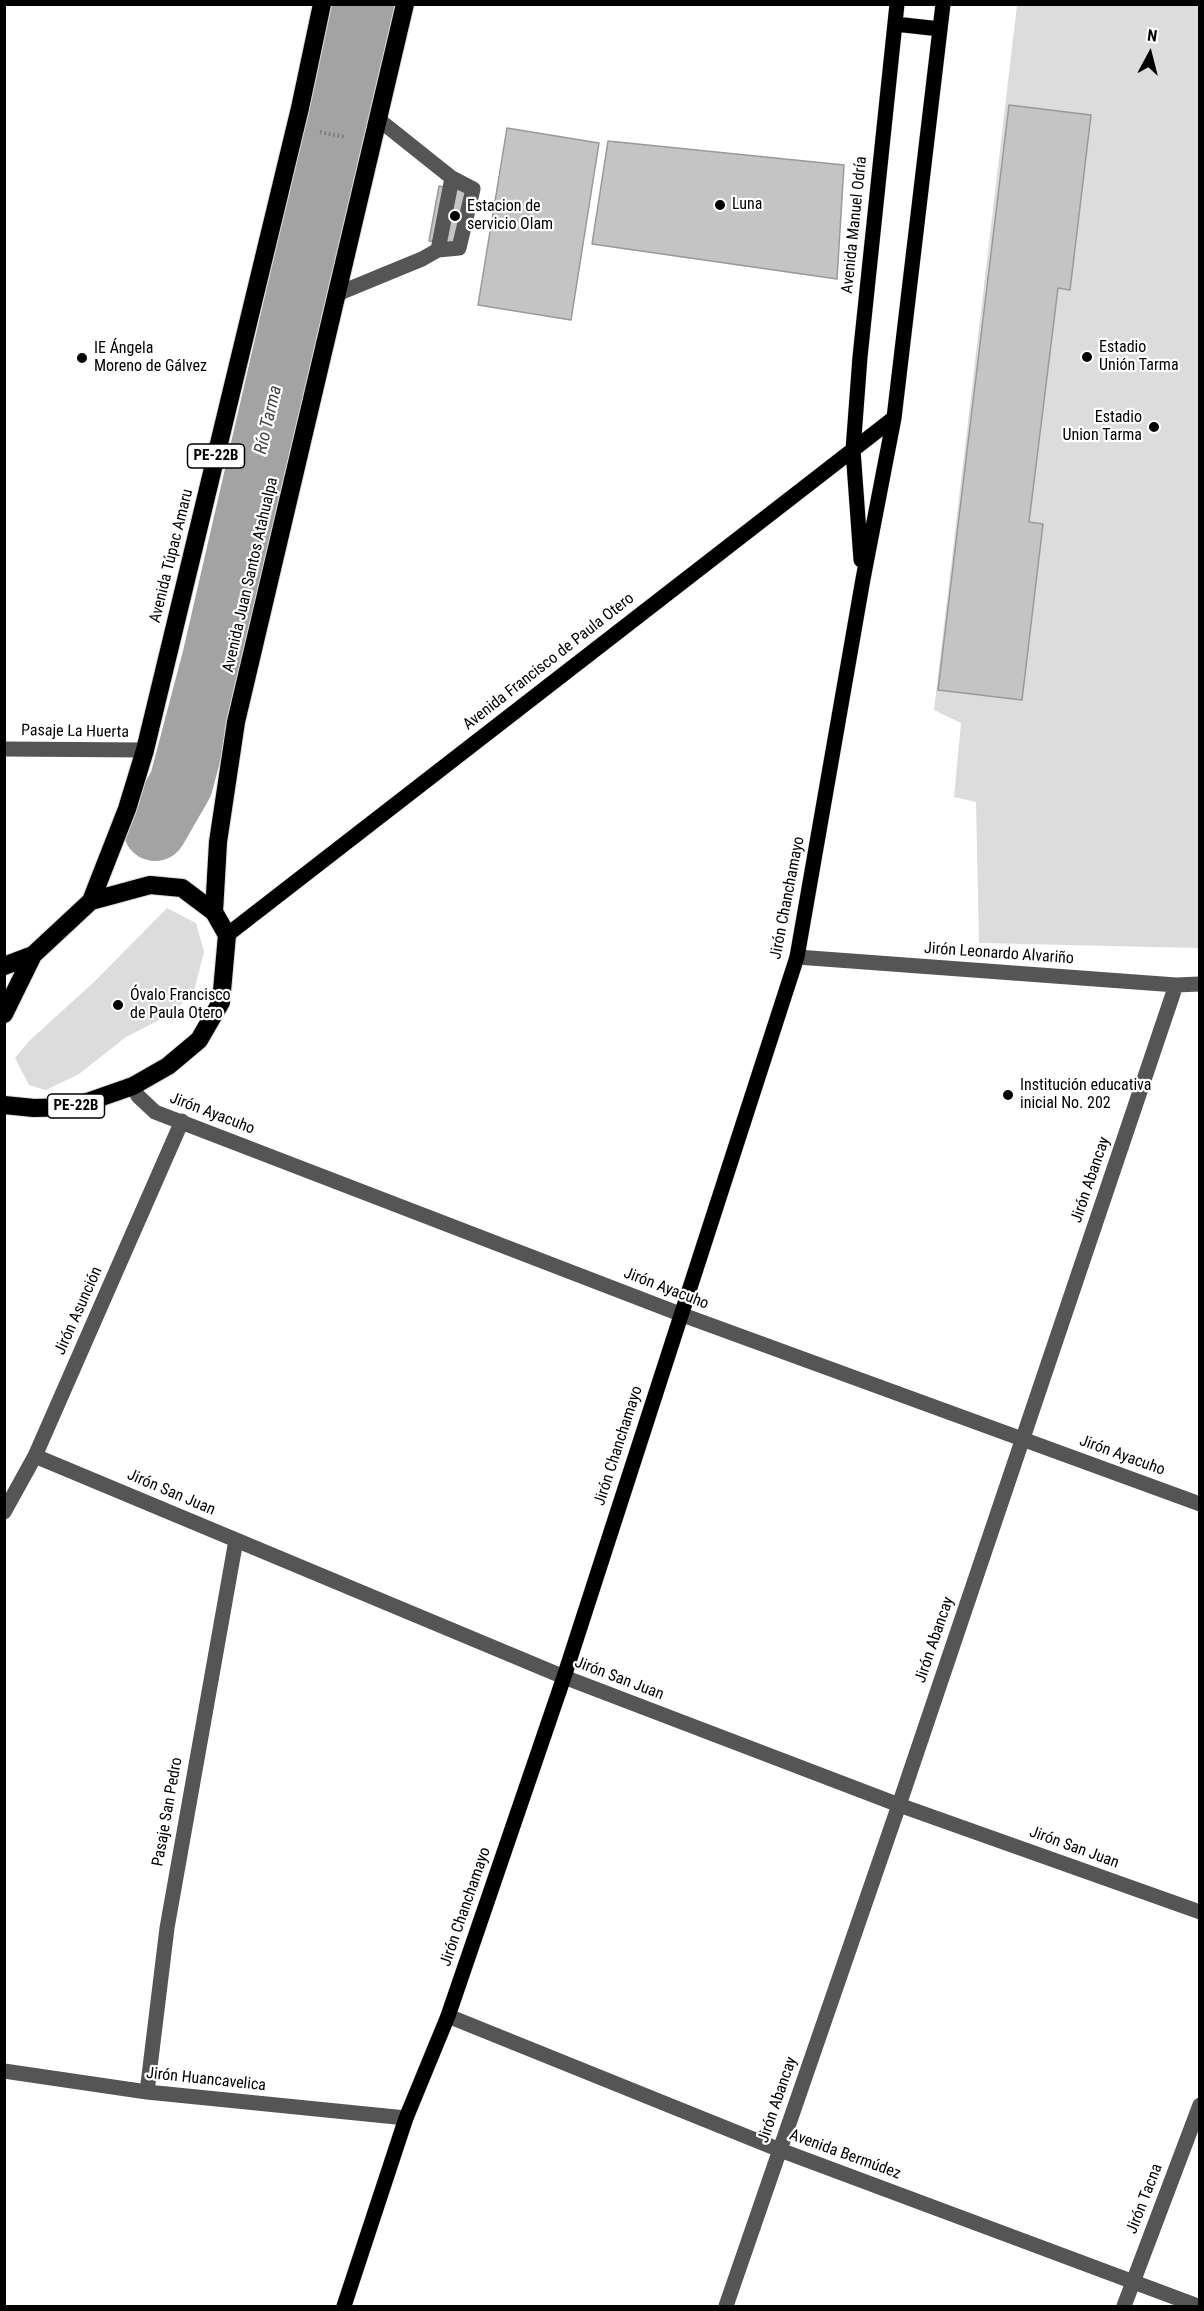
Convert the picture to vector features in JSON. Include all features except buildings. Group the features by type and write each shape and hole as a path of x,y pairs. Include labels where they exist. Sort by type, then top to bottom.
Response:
{"highway":[{"name":"Avenida Túpac Amaru","path":"91,901 127,809 145,750 297,118 322,4"},
{"name":"Avenida Juan Santos Atahualpa","path":"214,912 218,842 236,722 405,4"},
{"name":"PE-22B","path":"4,1014 33,955 91,901 150,885 182,888 214,912 227,935 221,1002 199,1040 168,1066 133,1086 73,1107 34,1108 8,1101"},
{"name":"PE-22B","path":"4,966 33,955"}],"main road":[{"name":"Avenida Manuel Odría","path":"853,450 860,357 897,4"},
{"path":"894,418 943,4"},
{"path":"895,24 940,29"},
{"name":"Avenida Francisco de Paula Otero","path":"227,935 894,418"},
{"name":"Jirón Chanchamayo","path":"344,2307 406,2118 448,2016 564,1677 797,957 863,579 894,418"},
{"name":"Jirón Chanchamayo","path":"853,450 863,579"}],"street":[{"path":"337,294 422,259 438,250 459,248 473,189 452,178 378,119"},
{"path":"438,250 452,178"},
{"name":"Pasaje La Huerta","path":"4,749 145,750"},
{"name":"Jirón Leonardo Alvariño","path":"797,957 1176,985 1200,984"},
{"name":"Jirón Abancay","path":"726,2307 899,1805 1176,985"},
{"name":"Jirón Ayacuho","path":"133,1086 138,1096 155,1112 680,1314 1200,1504"},
{"name":"Jirón Asunción","path":"4,1512 35,1456 182,1121"},
{"name":"Jirón San Juan","path":"35,1456 564,1677 899,1805 1200,1912"},
{"name":"Pasaje San Pedro","path":"147,2092 166,1928 236,1540"},
{"name":"Avenida Bermúdez","path":"448,2016 780,2150 1198,2307"},
{"name":"Jirón Huancavelica","path":"4,2071 147,2092 406,2118"},
{"name":"Jirón Tacna","path":"1124,2307 1200,2105"}],"path":[{"path":"317,131 349,138"}],"shaded area":[{"name":"Estadio Unión Tarma","path":"1017,5 1199,5 1199,948 979,943 976,802 954,797 961,723 934,710"},
{"path":"167,908 196,923 204,952 194,991 171,1014 126,1037 79,1074 46,1090 29,1085 15,1058 29,1041 94,982"}],"waterway":[{"name":"Río Tarma","path":"155,829 181,784 214,659 365,4"}],"place":[{"name":"Luna","path":"720,205"},
{"name":"Estacion de servicio Olam","path":"455,216"},
{"name":"Estadio Unión Tarma","path":"1087,357"},
{"name":"IE Ángela Moreno de Gálvez","path":"82,358"},
{"name":"Estadio Union Tarma","path":"1154,427"},
{"name":"Óvalo Francisco de Paula Otero","path":"118,1005"},
{"name":"Institución educativa inicial No. 202","path":"1008,1095"}]}
